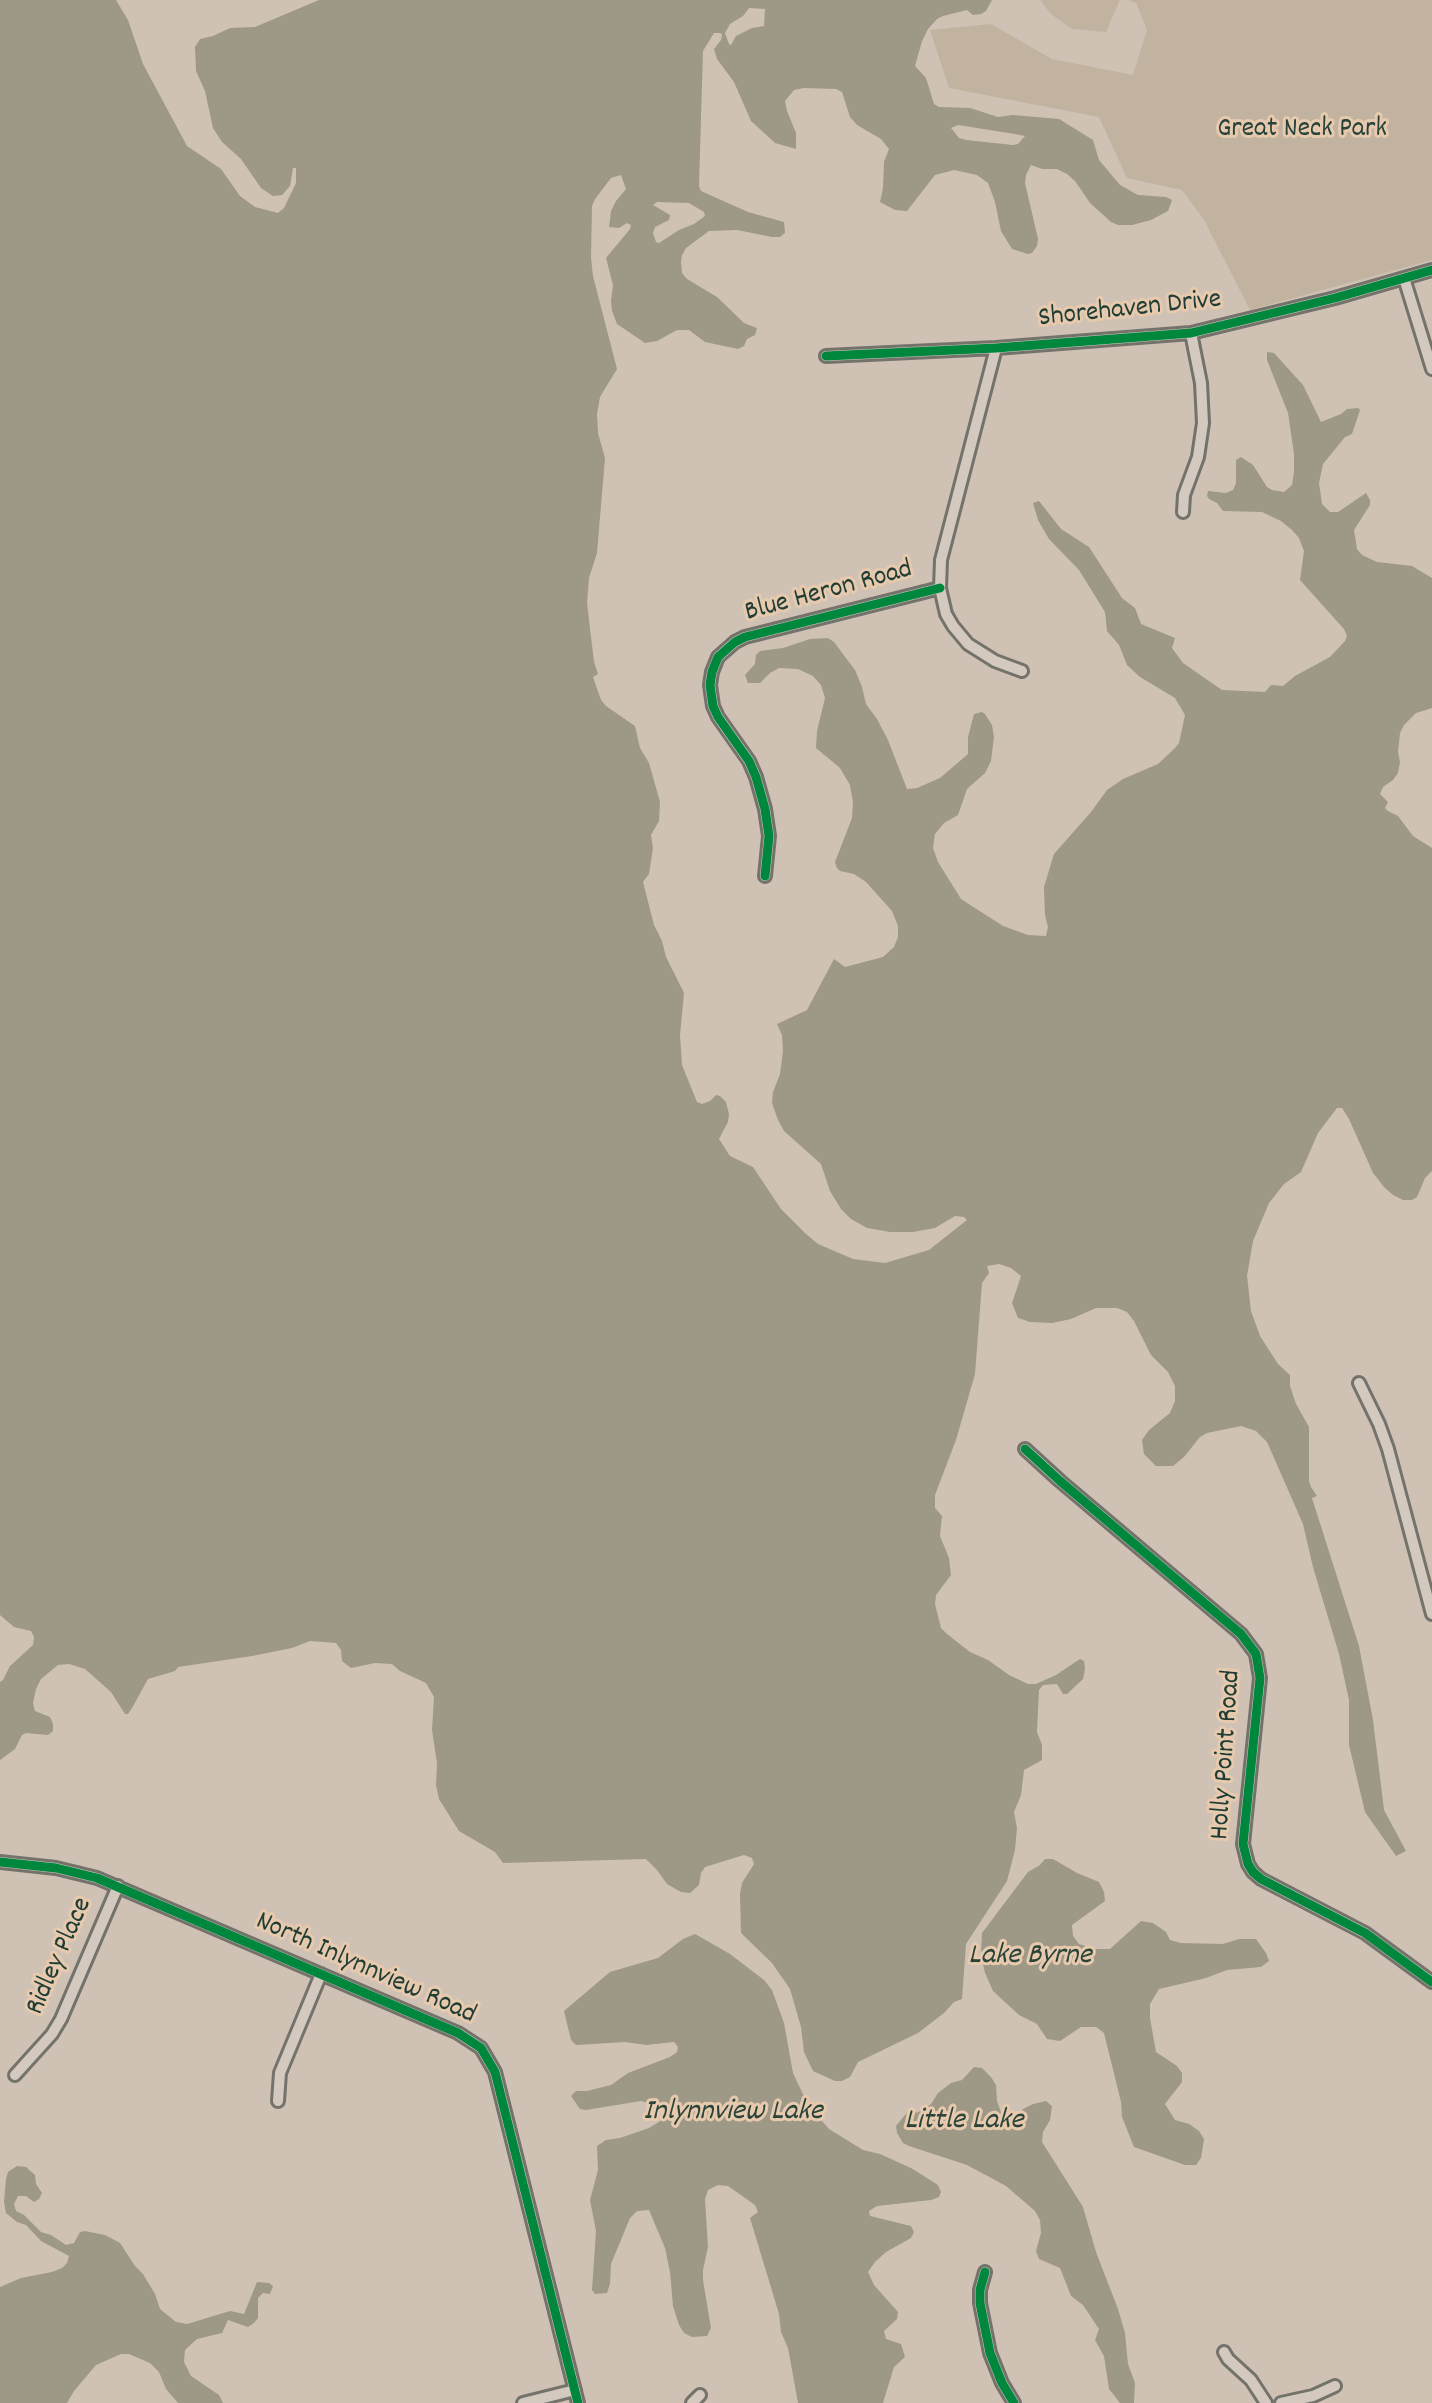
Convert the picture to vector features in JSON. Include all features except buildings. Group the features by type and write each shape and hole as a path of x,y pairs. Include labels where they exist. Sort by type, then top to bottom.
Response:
{"street":[{"name":"Shorehaven Drive","path":"826,356 996,348 1191,333 1432,270"},
{"path":"1404,278 1432,369"},
{"path":"1183,512 1184,495 1198,457 1203,423 1201,383 1191,333"},
{"name":"Blue Heron Road","path":"765,876 769,836 756,777 749,761 713,706 710,685 718,657 745,637 940,588 941,561 996,348"},
{"path":"940,588 946,614 968,644 995,661 1022,671"},
{"path":"1359,1383 1388,1449 1432,1614"},
{"name":"Holly Point Road","path":"1025,1449 1060,1482 1241,1634 1256,1654 1260,1678 1243,1844 1248,1864 1254,1872 1261,1879 1365,1933 1432,1982"},
{"name":"North Inlynnview Road","path":"0,1862 77,1872 118,1886 474,2042 490,2061 495,2072 578,2403"},
{"name":"Ridley Place","path":"15,2075 61,2019 118,1886"},
{"path":"278,2101 280,2073 321,1974"},
{"path":"985,2272 980,2303 990,2353 999,2377 1014,2403"},
{"path":"1224,2352 1251,2380 1266,2403"},
{"path":"1281,2403 1313,2396 1335,2386"},
{"path":"523,2403 575,2390"}],"green space":[{"path":"1040,0 1120,0 1106,32 1072,29 1051,14"},
{"name":"Great Neck Park","path":"1128,0 1432,0 1432,260 1250,310 1204,220 1182,190 1127,178 1099,117 949,88 930,30 991,24 1052,59 1133,75 1147,30 1136,3"}],"water":[{"path":"0,0 116,0 128,20 143,64 187,146 221,169 240,196 255,207 278,213 284,208 296,183 296,168 293,168 290,186 282,195 273,196 261,188 241,159 222,142 213,128 205,91 196,71 195,47 200,39 230,28 255,27 319,0 992,0 981,14 973,15 967,10 943,16 928,29 915,66 926,78 934,104 939,107 970,108 998,117 1013,115 1059,119 1093,140 1099,160 1120,185 1138,195 1172,200 1168,211 1151,220 1118,225 1090,203 1067,174 1057,169 1042,169 1031,165 1025,183 1038,239 1032,253 1012,249 1001,231 988,183 977,175 954,170 935,175 907,211 895,210 880,202 884,162 889,149 881,139 857,125 850,117 842,92 836,89 794,90 785,101 796,133 796,149 775,143 751,121 734,82 717,59 714,49 722,34 714,33 703,51 699,186 701,191 748,212 784,222 785,233 780,237 772,237 737,230 709,231 686,248 682,255 682,273 687,279 717,297 744,323 757,328 755,335 747,339 744,346 738,349 705,342 689,330 677,330 657,341 645,343 617,324 612,311 613,285 606,258 631,225 627,223 619,228 609,227 611,211 626,189 621,175 611,178 595,199 592,206 593,276 617,369 600,397 597,414 598,433 605,458 597,553 589,578 587,603 594,662 598,674 593,677 601,700 606,706 635,726 640,748 649,763 660,802 659,821 651,835 653,848 649,874 643,882 654,925 684,993 680,1035 682,1065 697,1102 702,1104 716,1095 726,1102 728,1122 719,1139 730,1156 753,1167 781,1209 818,1244 853,1259 885,1263 929,1250 967,1220 955,1216 935,1228 890,1232 867,1228 851,1219 830,1191 821,1164 784,1131 772,1103 783,1051 782,1035 777,1024 807,1010 834,959 845,967 883,957 894,947 898,926 892,911 866,882 854,874 840,871 835,862 852,818 853,802 850,785 840,768 816,748 825,698 821,685 813,676 798,669 779,668 760,683 748,683 745,675 755,664 756,655 760,651 783,648 810,639 828,638 834,642 855,670 866,704 888,740 907,789 917,788 940,778 968,754 968,737 974,714 985,714 992,725 994,737 991,761 985,773 967,789 958,815 944,823 935,834 933,848 938,862 961,899 1003,926 1028,935 1046,936 1048,927 1044,887 1054,854 1107,790 1123,779 1158,764 1175,748 1179,743 1185,715 1175,698 1140,677 1127,665 1119,645 1107,631 1105,612 1079,570 1049,539 1038,520 1033,503 1039,501 1061,529 1089,547 1122,598 1135,608 1141,624 1175,638 1172,648 1183,663 1222,690 1265,692 1271,685 1283,686 1295,676 1330,657 1347,636 1344,629 1300,580 1304,551 1299,538 1292,530 1262,512 1223,511 1217,503 1209,499 1208,491 1226,493 1233,490 1236,483 1236,460 1241,457 1253,465 1267,487 1272,490 1284,492 1292,485 1294,454 1288,413 1267,360 1267,352 1274,353 1303,385 1321,422 1347,409 1360,410 1352,434 1345,437 1323,464 1319,483 1322,504 1330,512 1338,512 1366,493 1370,505 1354,530 1357,549 1362,555 1377,562 1412,566 1432,578 1432,708 1416,713 1404,725 1400,733 1398,773 1383,787 1380,794 1388,802 1385,808 1398,816 1413,836 1432,848 1432,1171 1425,1178 1417,1197 1403,1200 1393,1195 1373,1173 1349,1119 1342,1108 1337,1108 1318,1133 1301,1172 1284,1184 1269,1203 1253,1241 1247,1276 1251,1311 1260,1336 1278,1364 1290,1375 1290,1386 1296,1404 1309,1427 1309,1481 1317,1496 1312,1498 1359,1646 1373,1720 1384,1810 1406,1851 1396,1856 1365,1812 1349,1745 1349,1700 1339,1654 1303,1524 1267,1442 1256,1431 1241,1426 1207,1433 1173,1466 1156,1466 1144,1454 1142,1440 1149,1430 1170,1413 1175,1401 1175,1386 1168,1372 1151,1355 1134,1321 1127,1312 1117,1308 1096,1308 1071,1319 1052,1323 1030,1322 1018,1318 1012,1303 1021,1276 1011,1268 999,1264 987,1266 989,1273 982,1283 975,1374 956,1440 935,1495 935,1508 942,1516 940,1536 949,1558 951,1575 936,1595 935,1604 941,1628 947,1634 970,1652 1028,1684 1036,1684 1056,1675 1080,1659 1084,1661 1085,1669 1083,1679 1067,1694 1063,1694 1057,1684 1043,1685 1039,1690 1037,1732 1042,1745 1042,1760 1024,1770 1021,1795 1014,1812 1017,1828 1015,1850 1007,1881 966,1944 962,1999 954,2002 918,2033 858,2062 850,2077 842,2081 835,2081 813,2071 804,2052 801,2027 790,1989 772,1963 741,1933 740,1894 742,1883 754,1864 752,1858 744,1855 705,1867 699,1885 690,1893 681,1892 667,1884 646,1859 503,1863 495,1852 459,1831 439,1799 432,1730 434,1697 426,1683 400,1671 392,1664 375,1663 351,1668 342,1661 341,1650 336,1643 310,1641 292,1648 252,1656 178,1667 175,1671 148,1679 128,1714 125,1714 111,1692 85,1669 69,1664 58,1665 41,1679 33,1703 35,1711 50,1717 53,1731 48,1735 22,1735 15,1749 0,1760 0,1682 10,1666 33,1645 34,1637 31,1631 14,1627 0,1615","holes":["749,8 765,9 764,26 752,28 736,36 731,45 729,44 725,33 730,24 743,16","958,125 1025,136 1018,144 1013,145 966,140 959,138 951,128","657,202 689,203 704,212 705,216 659,243 653,233 655,227 669,220 670,215 653,205"]},
{"name":"Lake Byrne","path":"1045,1859 1053,1859 1099,1882 1104,1892 1105,1901 1072,1925 1073,1936 1079,1944 1095,1949 1110,1949 1141,1921 1153,1923 1166,1932 1170,1940 1181,1943 1223,1944 1239,1939 1256,1939 1266,1953 1269,1961 1261,1967 1227,1970 1159,1989 1150,2004 1156,2052 1177,2066 1182,2073 1182,2082 1165,2104 1175,2120 1189,2124 1199,2131 1204,2139 1201,2158 1196,2165 1185,2165 1134,2147 1122,2117 1121,2102 1104,2033 1096,2027 1081,2027 1060,2041 1047,2039 1037,2024 1019,2015 993,1991 981,1955 982,1933 1028,1872"},
{"name":"Inlynnview Lake","path":"695,1934 730,1954 764,1980 772,1990 784,2023 793,2073 808,2105 829,2129 863,2150 880,2154 911,2168 938,2185 941,2192 939,2197 931,2200 877,2206 869,2211 870,2216 911,2226 914,2232 911,2238 886,2252 868,2272 874,2285 898,2312 897,2319 884,2331 886,2339 901,2344 905,2357 894,2367 883,2403 798,2403 788,2348 781,2332 779,2314 750,2218 758,2212 755,2205 728,2186 718,2185 708,2190 705,2199 708,2247 703,2280 711,2328 707,2336 692,2337 684,2333 679,2325 673,2306 665,2248 649,2210 637,2211 630,2218 611,2264 607,2293 595,2294 592,2290 596,2231 590,2200 598,2170 597,2146 606,2140 649,2128 662,2120 662,2107 641,2101 586,2110 580,2109 571,2096 576,2091 611,2085 628,2073 670,2057 677,2052 678,2047 674,2042 646,2045 625,2042 576,2045 571,2040 564,2011 610,1972 658,1958 683,1939"},
{"name":"Little Lake","path":"974,2067 982,2068 991,2077 996,2085 997,2101 1003,2118 1010,2123 1017,2119 1023,2109 1033,2104 1046,2101 1052,2106 1042,2142 1083,2207 1125,2333 1128,2364 1135,2383 1134,2403 1120,2403 1109,2389 1104,2356 1095,2340 1099,2329 1083,2305 1071,2296 1060,2268 1039,2259 1036,2251 1041,2233 1040,2220 1035,2211 1006,2186 967,2165 909,2146 903,2143 897,2133 896,2126 910,2109 917,2113 931,2104 938,2093 951,2083 962,2080"},
{"path":"17,2166 26,2167 35,2175 36,2184 42,2193 34,2202 26,2196 18,2196 14,2204 16,2211 41,2232 66,2245 74,2243 80,2232 85,2231 105,2235 120,2243 143,2274 160,2309 176,2322 187,2324 230,2311 244,2314 257,2282 273,2286 270,2294 263,2293 258,2298 258,2318 254,2323 248,2327 228,2320 222,2333 197,2339 185,2350 184,2362 191,2376 219,2395 223,2403 178,2403 166,2389 159,2372 150,2363 129,2354 121,2354 96,2365 67,2403 0,2403 0,2287 21,2278 62,2268 69,2256 41,2241 26,2225 6,2213 6,2179 8,2172"}],"cycle path":[{"path":"826,356 996,348 1191,333 1335,298 1432,270"},
{"path":"765,876 769,836 756,777 749,761 713,706 710,685 718,657 745,637 940,588"},
{"path":"1025,1449 1241,1634 1256,1654 1260,1678 1243,1844 1253,1872 1261,1879 1365,1933 1432,1982"},
{"path":"0,1862 56,1868 97,1878 458,2033 481,2048 495,2072 578,2403"},
{"path":"985,2272 980,2303 990,2353 1002,2383 1014,2403"}]}
